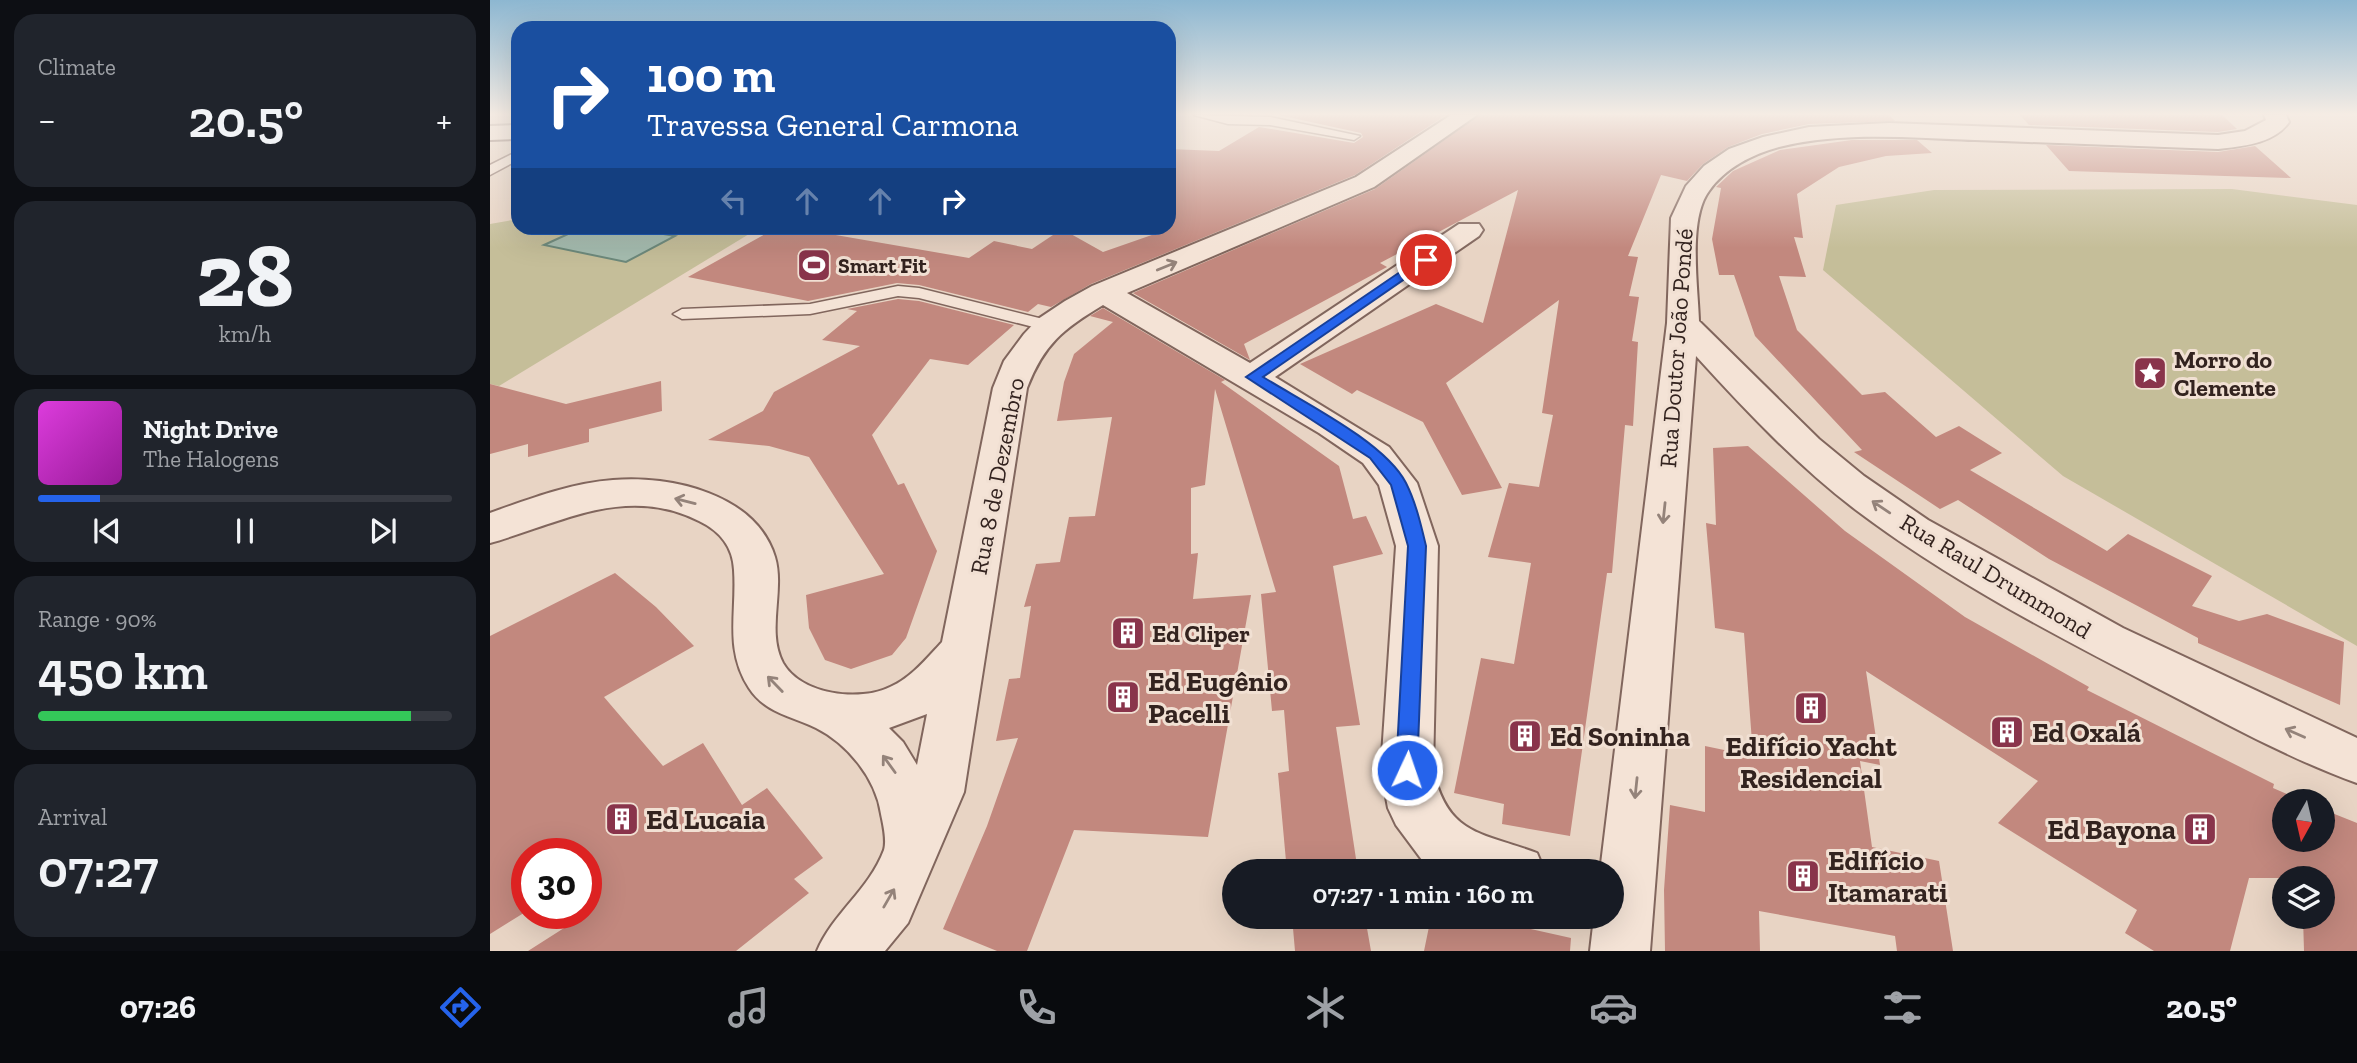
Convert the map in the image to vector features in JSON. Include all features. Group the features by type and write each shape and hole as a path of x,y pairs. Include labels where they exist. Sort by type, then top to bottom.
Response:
{"street":[{"name":"Rua 8 de Dezembro","path":"847,951 888,903 938,792 1010,388 1021,361 1049,326 1103,292 1365,182 1399,159"},
{"name":"Rua Doutor João Pondé","path":"1623,859 1683,323 1684,218 1695,191 1713,171 1729,159"},
{"path":"1253,377 1469,230"},
{"path":"1103,292 1253,377 1376,455 1398,484 1412,520 1417,546 1407,770 1415,808 1441,842 1479,859"},
{"name":"Rua Raul Drummond","path":"1683,323 1792,437 1852,487 1959,559 2096,636 2211,695 2357,761"},
{"path":"490,529 552,506 613,493 657,495 711,508 742,530 754,558 754,633 764,673 787,697 835,715 892,764 906,796 913,852"},
{"path":"835,715 877,714 906,703 930,686 964,648"},
{"name":"Rua Doutor João Pondé","path":"1620,929 1620,951"}],"lane":[{"path":"490,171 510,159"},
{"path":"682,314 810,309 898,291 919,293 1049,326"}],"shaded area":[{"name":"Morro do Clemente","path":"2232,189 2357,205 2357,646 2063,476 1823,270 1836,205 1934,190"},
{"path":"511,220 511,235 747,235 499,386 490,384 490,224"},
{"path":"566,235 675,236 626,262 544,245"}],"building":[{"path":"1176,159 1379,159 1355,175 1091,284 1051,307 1038,304 1028,312 919,285 897,283 808,301 688,277 763,235 836,235 969,258 994,241 1032,249 1053,235 1073,235 1103,252 1152,235 1176,235"},
{"path":"1417,159 1710,159 1687,181 1661,175 1628,256 1638,257 1629,296 1639,297 1632,341 1638,342 1633,426 1625,425 1612,573 1607,573 1570,836 1502,824 1504,804 1454,793 1481,658 1514,664 1531,563 1488,557 1509,483 1539,487 1553,415 1542,413 1559,300 1446,383 1502,488 1462,495 1423,422 1357,390 1352,394 1300,364 1436,304 1483,323 1518,190 1380,263 1387,267 1244,344 1250,360 1133,293 1375,189"},
{"path":"1759,159 1872,159 1839,167 1797,194 1803,238 1794,237 1806,277 1779,276 1797,330 1862,395 1885,392 1936,437 1959,426 2002,453 1970,470 2107,551 2128,534 2212,576 2192,606 2239,621 2267,614 2344,642 2340,705 2198,643 2198,638 2049,559 1958,500 1940,509 1854,452 1862,450 1755,336 1734,275 1719,275 1712,239 1721,188 1716,187 1733,171"},
{"path":"2059,159 2270,159 2291,178 2069,171"},
{"path":"898,299 919,301 1014,325 968,365 930,359 872,435 898,485 904,483 937,551 906,638 892,655 851,669 825,660 809,628 806,595 884,574 809,457 769,446 708,440 763,411 774,392 860,346 822,340 857,311 847,309"},
{"path":"1103,308 1225,380 1221,382 1339,466 1353,519 1366,516 1383,554 1333,566 1360,725 1336,727 1356,859 1286,859 1278,773 1289,771 1284,710 1272,711 1261,594 1276,592 1215,389 1205,485 1191,488 1191,554 1198,553 1193,599 1251,595 1208,837 1074,830 1027,951 997,951 943,929 987,826 1018,738 996,741 1009,679 1020,678 1031,606 1024,607 1036,564 1060,562 1069,517 1095,516 1112,417 1057,421 1064,382 1074,354 1113,322 1090,316"},
{"path":"661,381 662,411 589,429 589,442 528,457 528,444 490,454 490,384 566,404"},
{"path":"1748,446 1845,531 1965,617 2089,687 2087,690 2274,784 2272,852 2335,852 2335,814 2357,823 2357,951 2304,951 2303,929 2335,929 2335,866 2272,866 2272,878 2249,878 2230,951 2154,951 2125,933 2137,910 1998,823 2038,781 1866,671 1880,765 1860,761 1872,847 1939,861 1953,951 1897,951 1895,936 1759,911 1760,951 1665,951 1664,890 1670,805 1705,812 1705,746 1753,756 1744,633 1715,628 1706,523 1716,525 1713,448"},
{"path":"615,573 656,607 694,646 604,697 663,766 703,743 742,805 767,788 823,858 794,879 809,893 736,951 528,951 562,929 602,929 602,838 511,838 511,921 490,934 490,636"},
{"path":"1293,929 1367,929 1371,951 1295,951"},
{"path":"1429,929 1530,929 1571,938 1570,951 1424,951"}],"place":[{"name":"Smart Fit","path":"814,265"},
{"name":"Morro do Clemente","path":"2150,373"},
{"name":"Ed Cliper","path":"1128,633"},
{"name":"Ed Eugênio Pacelli","path":"1123,697"},
{"name":"Edifício Yacht Residencial","path":"1811,708"},
{"name":"Ed Oxalá","path":"2007,732"},
{"name":"Ed Soninha","path":"1525,736"},
{"name":"Ed Lucaia","path":"622,819"},
{"name":"Ed Bayona","path":"2200,829"},
{"name":"Edifício Itamarati","path":"1803,876"}],"route":[{"path":"1407,770 1417,546 1412,520 1398,484 1376,455 1253,377 1426,260"}]}
